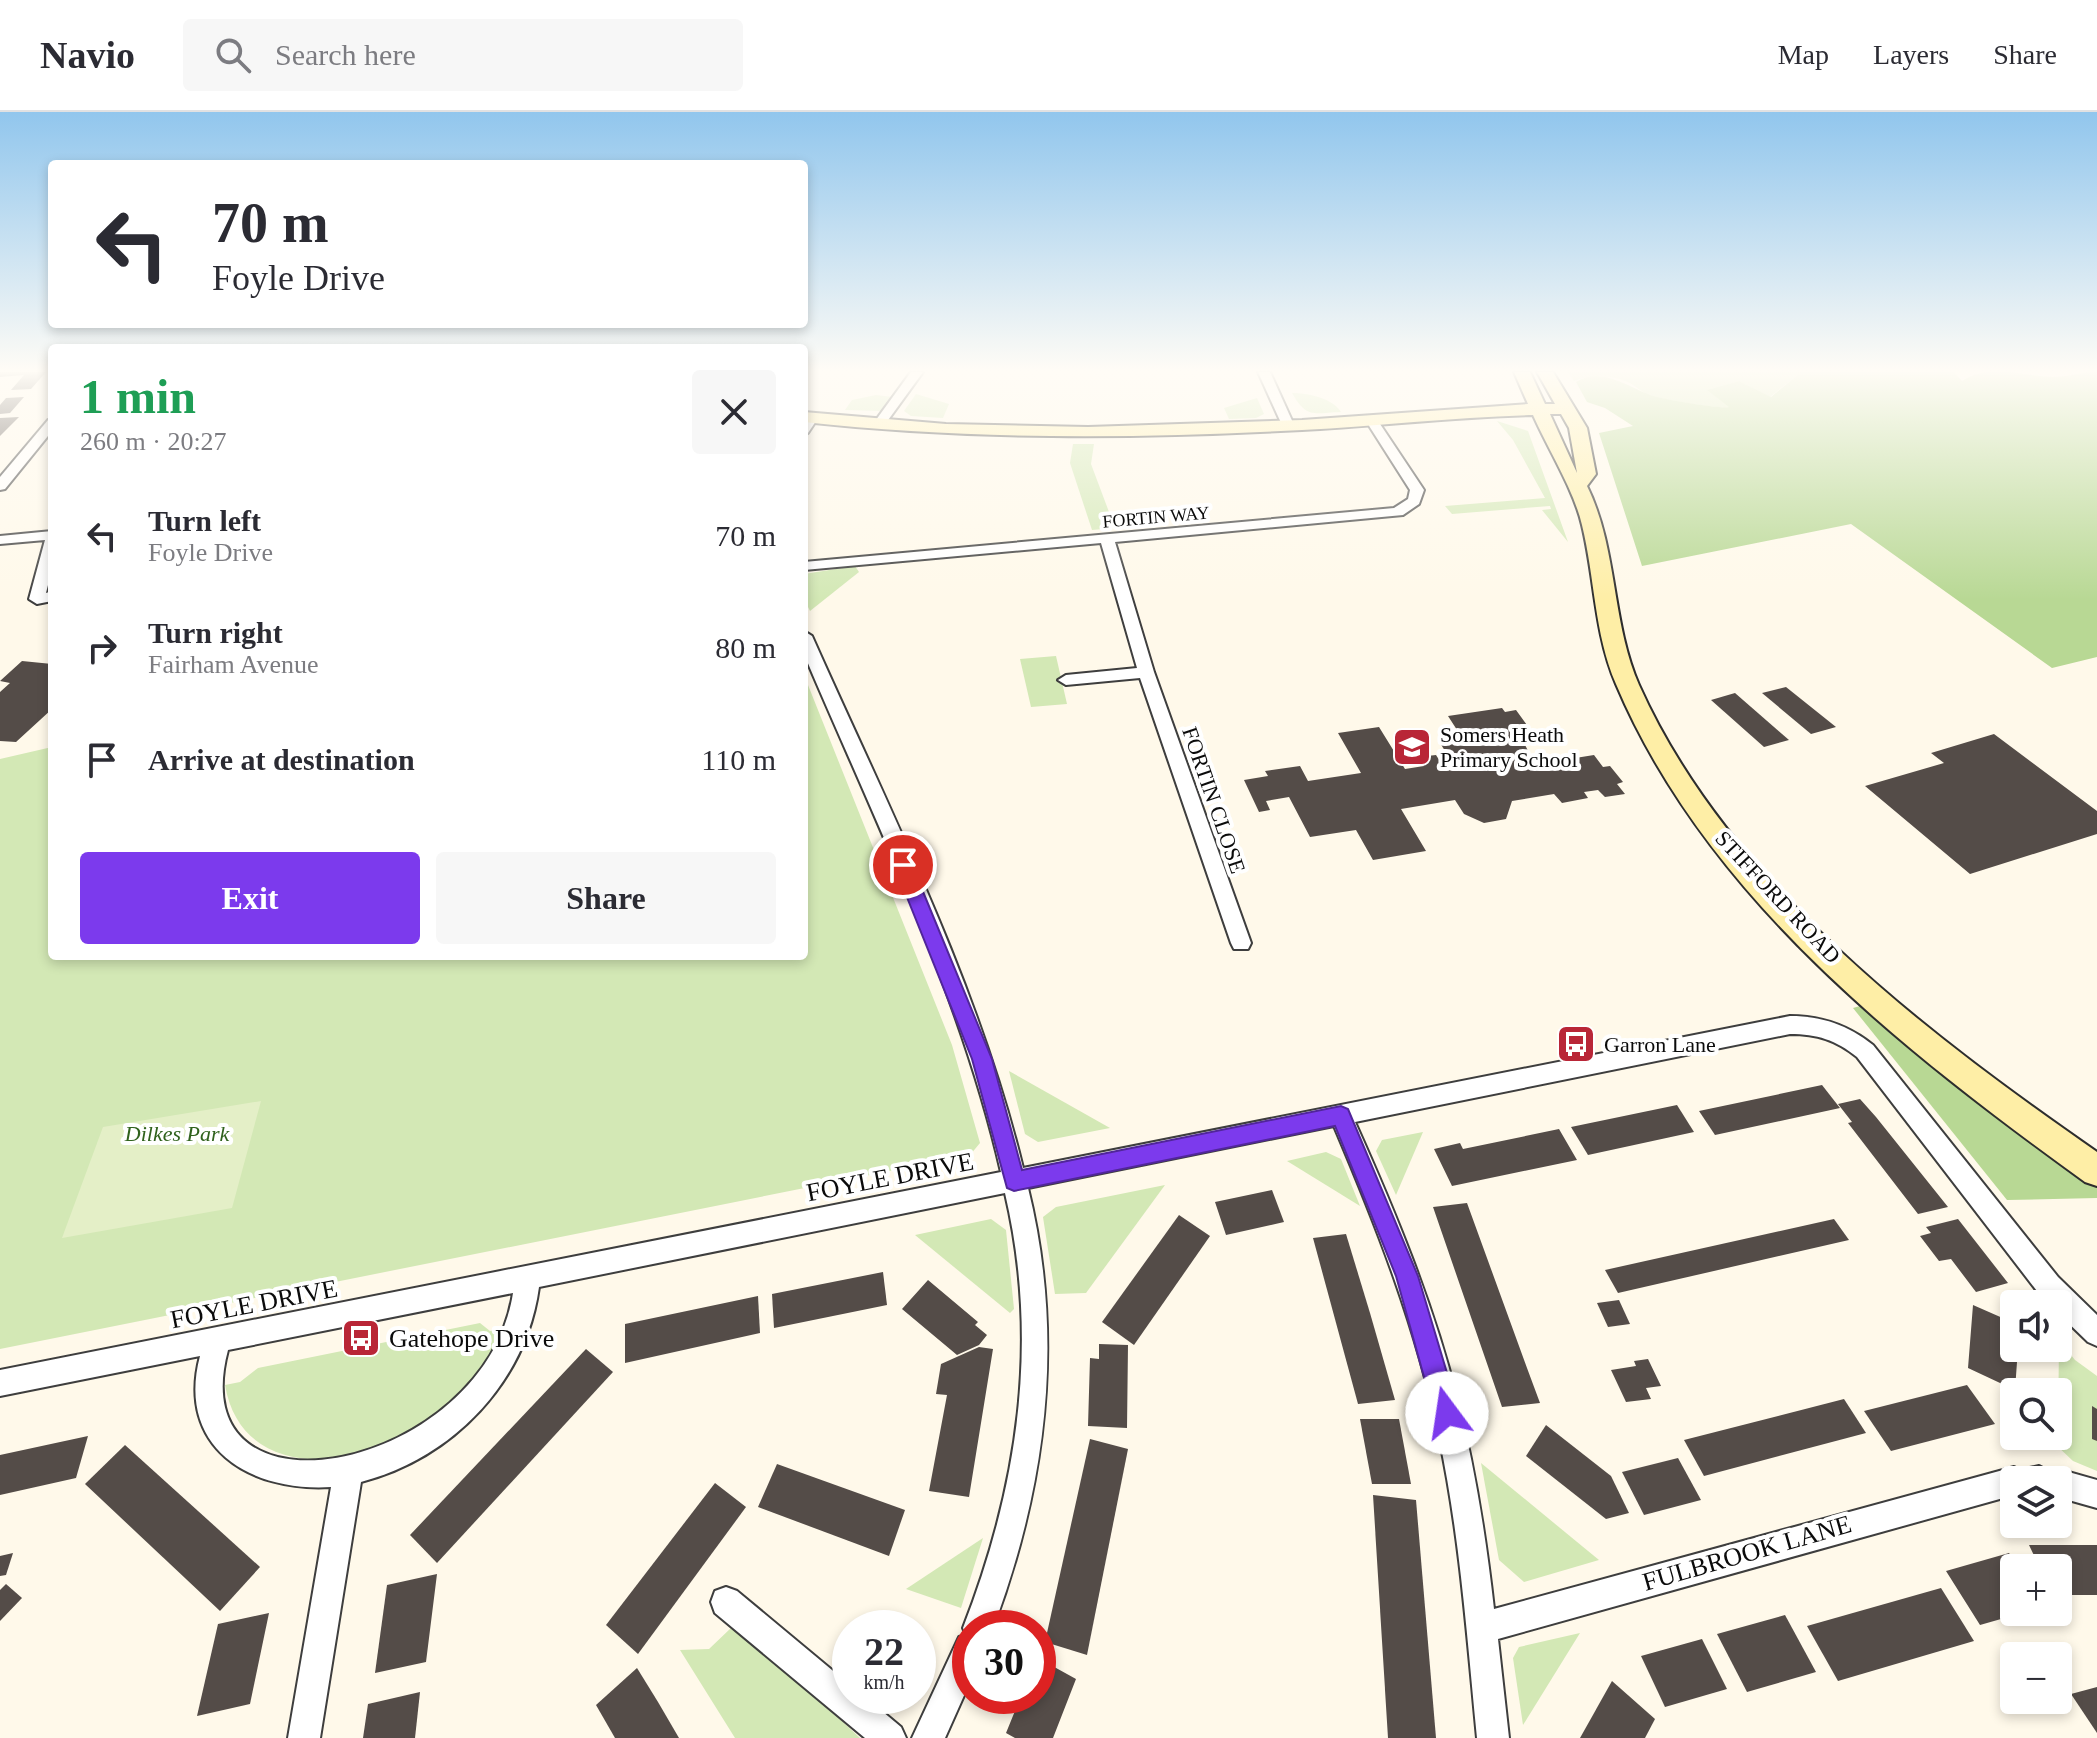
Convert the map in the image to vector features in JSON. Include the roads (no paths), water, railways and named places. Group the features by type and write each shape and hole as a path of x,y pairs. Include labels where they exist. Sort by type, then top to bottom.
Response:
{"main road":[{"name":"STIFFORD ROAD","path":"1557,448 1568,473 1579,484 1593,533 1608,624 1630,689 1672,766 1719,835 1856,979 1981,1086 2097,1171"},
{"name":"STIFFORD ROAD","path":"1579,484 1587,474 1582,448"}],"street":[{"path":"0,486 31,448"},
{"name":"FORTIN WAY","path":"808,566 1398,512 1414,501 1417,490 1390,448"},
{"path":"0,540 48,537"},
{"name":"FORTIN CLOSE","path":"1107,539 1146,672 1241,943"},
{"path":"48,554 37,599 48,597"},
{"path":"808,645 977,1045 1028,1245 1035,1312 1035,1391 1029,1448 1014,1519 984,1610"},
{"path":"1066,680 1146,672"},
{"name":"FOYLE DRIVE","path":"0,1383 1790,1025 1815,1024 1847,1036 1865,1051 2049,1286 2097,1333"},
{"path":"1341,1115 1407,1276 1435,1363 1453,1437 1481,1628 1493,1738"},
{"path":"218,1340 207,1391 211,1414 238,1453 257,1465 293,1475 348,1472 384,1460 418,1442 475,1397 502,1364 518,1331 527,1278"},
{"path":"304,1738 348,1472"},
{"name":"FULBROOK LANE","path":"1481,1628 2000,1485"},
{"path":"2072,1487 2097,1494"},
{"path":"726,1602 890,1738"},
{"path":"928,1738 952,1687"}],"place":[{"name":"Somers Heath Primary School","path":"1412,747"},
{"name":"Garron Lane","path":"1576,1044"},
{"name":"Gatehope Drive","path":"361,1338"}],"park label":[{"name":"Dilkes Park","path":"177,1133"}]}
